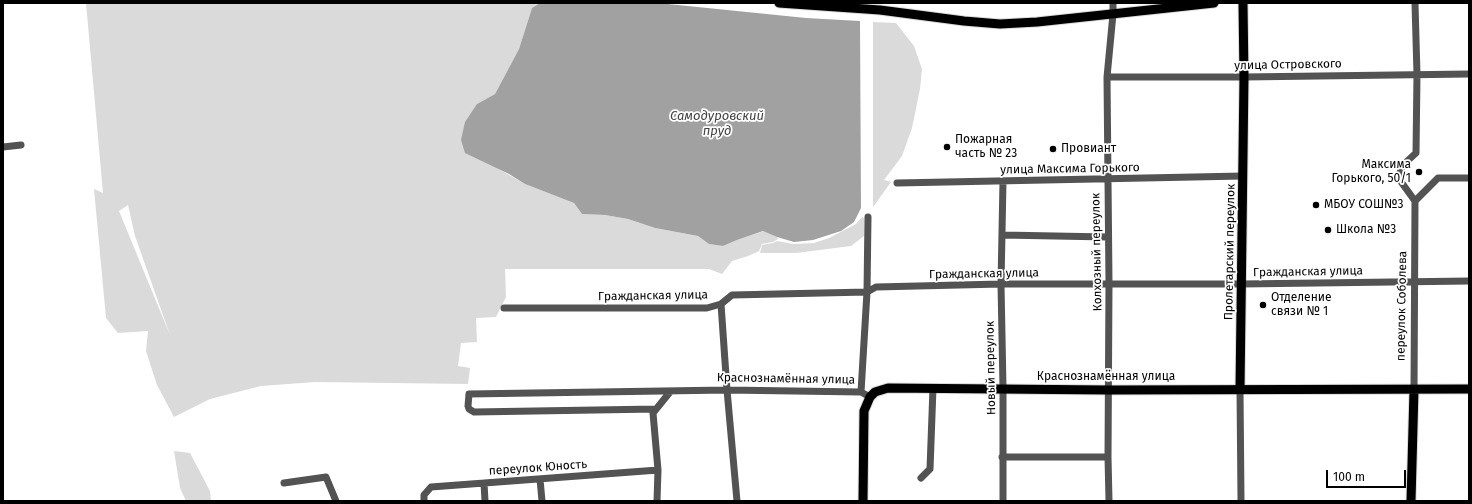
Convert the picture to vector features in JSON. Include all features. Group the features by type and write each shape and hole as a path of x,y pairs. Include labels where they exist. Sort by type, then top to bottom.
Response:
{"main road":[{"path":"779,3 880,6 964,21 1000,24 1037,22 1214,3"},
{"name":"Пролетарский переулок","path":"1240,389 1244,77 1243,3"},
{"name":"Краснознамённая улица","path":"870,397 875,392 888,388 1109,390 1469,389"},
{"name":"переулок Соболева","path":"1411,501 1414,390"},
{"path":"863,501 864,411 870,397"}],"street":[{"name":"Колхозный переулок","path":"1109,501 1107,77 1113,3"},
{"path":"1415,3 1417,74 1416,153 1404,164 1399,174 1399,179 1415,201 1438,178 1469,178"},
{"name":"улица Островского","path":"1107,77 1469,74"},
{"path":"3,147 20,144"},
{"name":"улица Максима Горького","path":"897,183 1243,176"},
{"name":"Новый переулок","path":"1003,181 1001,284 1003,501"},
{"name":"переулок Соболева","path":"1414,390 1415,201"},
{"path":"861,392 867,292 868,217"},
{"path":"1002,235 1108,237"},
{"name":"Гражданская улица","path":"504,308 707,308 721,304 732,295 867,292 876,287 1001,284 1241,284 1469,280"},
{"path":"721,304 737,501"},
{"path":"921,478 930,469 933,388"},
{"name":"Пролетарский переулок","path":"1240,389 1241,501"},
{"name":"Краснознамённая улица","path":"656,409 474,412 469,409 468,406 469,394 727,390 861,392 870,397"},
{"path":"657,501 658,470 654,413 670,392"},
{"path":"1002,457 1108,457"},
{"name":"переулок Юность","path":"424,498 431,487 658,470"},
{"path":"284,482 326,477 336,501"},
{"path":"540,479 542,501"},
{"path":"484,483 485,501"}],"shaded area":[{"path":"86,3 540,3 532,8 519,49 495,94 477,104 490,164 525,184 574,203 582,214 605,215 628,219 655,228 698,236 709,244 723,246 764,231 777,237 778,239 773,242 762,244 759,251 732,261 722,274 709,269 505,269 506,297 496,317 476,318 477,342 461,343 458,366 470,368 468,384 315,382 261,386 210,399 174,417 157,385 146,351 148,331 118,333 106,318 94,189 103,193","holes":["128,205 135,236 170,335 119,211"]},
{"path":"873,22 896,23 914,46 922,69 920,89 912,128 902,156 884,180 891,182 873,207"},
{"path":"862,217 864,218 864,236 851,246 796,253 760,253 762,245 777,241 793,244 814,243 829,238 856,224"},
{"path":"174,451 190,453 210,491 211,501 186,501 180,488"}],"water":[{"name":"Самодуровский пруд","path":"540,3 658,3 806,18 860,21 861,208 854,222 841,231 813,240 794,242 763,231 723,246 709,244 698,236 655,228 628,219 605,215 582,214 574,203 525,184 509,174 465,153 461,140 465,122 477,104 495,94 519,49 532,8"}],"place":[{"name":"Пожарная часть № 23","path":"947,147"},
{"name":"Провиант","path":"1053,149"},
{"name":"Максима Горького, 50/1","path":"1419,172"},
{"name":"МБОУ СОШ№3","path":"1316,205"},
{"name":"Школа №3","path":"1328,230"},
{"name":"Отделение связи № 1","path":"1263,305"}]}
